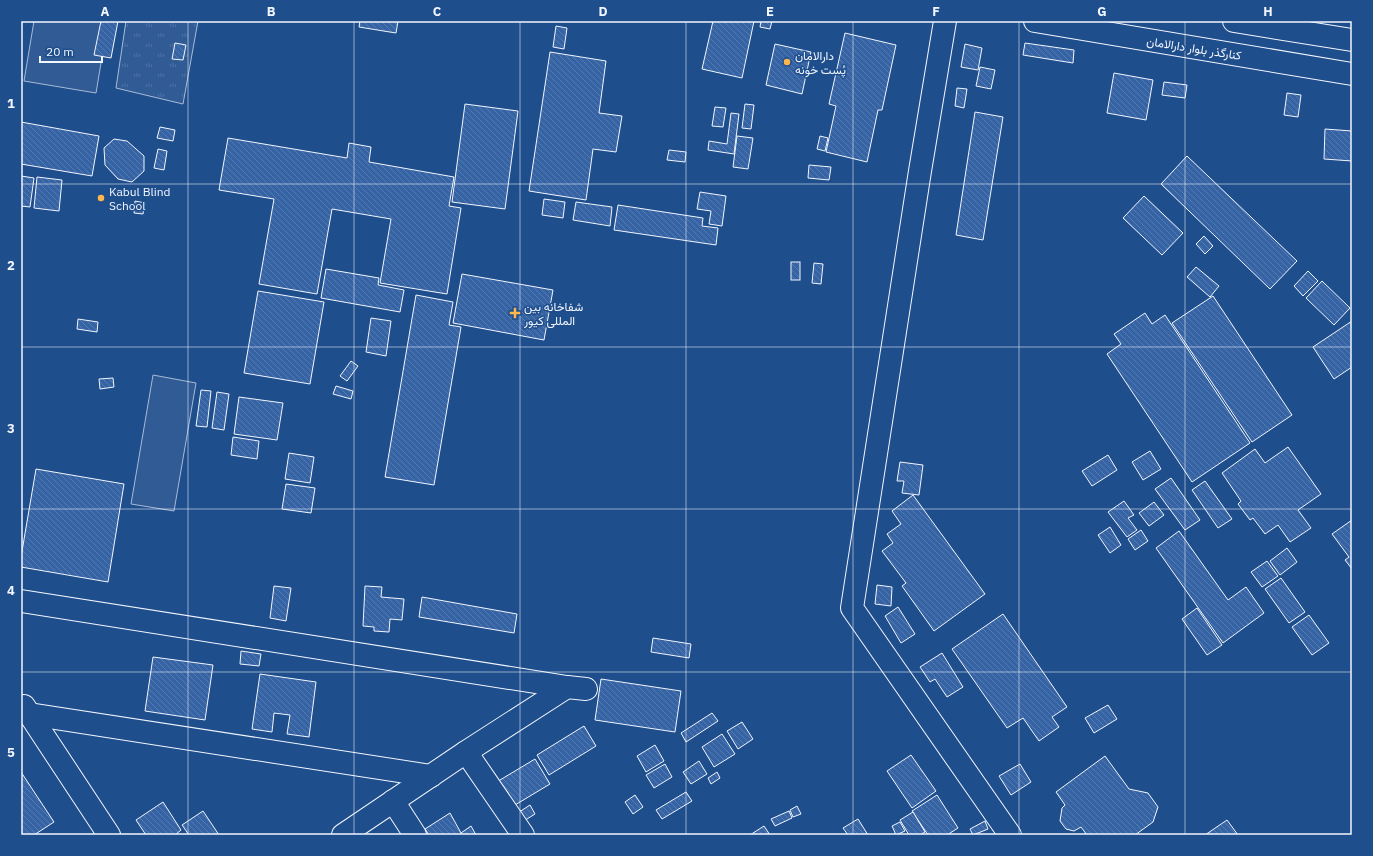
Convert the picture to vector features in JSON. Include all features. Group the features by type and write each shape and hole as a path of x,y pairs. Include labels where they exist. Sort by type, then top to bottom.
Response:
{"street":[{"path":"945,21 920,171 852,608 1010,835"},
{"name":"کنارگذر بلوار دارالامان","path":"1035,21 1352,74"},
{"path":"1234,21 1352,40"},
{"path":"21,600 577,688 466,752 343,835"},
{"path":"25,708 431,776"},
{"path":"25,708 109,835"},
{"path":"466,752 523,835"},
{"path":"393,802 415,835"}],"green space":[{"path":"126,21 198,21 183,104 116,88"}],"shaded area":[{"path":"34,21 108,21 96,93 24,81"},
{"path":"153,375 196,383 174,511 131,504"}],"building":[{"path":"101,21 118,21 111,58 94,55"},
{"path":"360,21 398,21 396,33 359,27"},
{"path":"713,21 754,21 742,78 702,69"},
{"path":"761,21 772,21 770,29 760,27"},
{"path":"556,26 567,28 564,49 553,47"},
{"path":"845,33 896,45 882,110 878,110 867,162 826,152 836,106 829,104"},
{"path":"175,43 186,45 183,60 172,59"},
{"path":"1025,43 1074,50 1073,63 1023,55"},
{"path":"775,44 811,52 802,94 766,85"},
{"path":"965,44 982,48 978,70 961,67"},
{"path":"550,52 606,61 599,113 622,116 616,152 593,149 586,200 529,191"},
{"path":"980,67 995,70 991,89 976,86"},
{"path":"1114,73 1153,80 1146,120 1107,113"},
{"path":"1164,82 1187,85 1185,98 1162,95"},
{"path":"957,88 967,89 964,108 955,106"},
{"path":"1287,93 1301,95 1298,117 1284,115"},
{"path":"465,104 518,111 505,209 452,202"},
{"path":"745,104 754,105 751,129 742,128"},
{"path":"715,107 726,108 723,127 712,126"},
{"path":"975,112 1003,117 983,240 956,235"},
{"path":"731,113 739,114 734,154 708,150 709,141 727,144"},
{"path":"21,122 99,136 92,176 21,164"},
{"path":"160,127 175,130 173,141 157,138"},
{"path":"1325,129 1352,131 1352,161 1324,159"},
{"path":"737,136 753,138 748,169 733,167"},
{"path":"820,136 828,138 825,151 817,149"},
{"path":"228,138 347,158 349,143 371,147 369,162 454,177 449,206 461,208 447,294 380,283 391,219 332,209 317,294 259,284 274,199 219,190"},
{"path":"114,139 127,141 144,156 144,171 132,182 118,179 105,165 104,148"},
{"path":"158,149 167,151 164,170 154,168"},
{"path":"669,150 686,152 685,162 667,160"},
{"path":"1187,156 1297,261 1270,289 1161,184"},
{"path":"809,165 831,167 829,180 808,178"},
{"path":"21,176 34,178 30,207 21,206"},
{"path":"37,177 62,180 59,211 34,208"},
{"path":"700,192 726,196 722,226 709,224 711,211 697,209"},
{"path":"1144,196 1183,233 1162,255 1123,218"},
{"path":"544,199 565,202 563,218 542,215"},
{"path":"135,201 145,203 143,214 134,213"},
{"path":"576,202 612,207 610,226 573,220"},
{"path":"618,205 703,218 702,226 718,228 716,245 614,230"},
{"path":"1204,236 1213,246 1205,254 1196,244"},
{"path":"791,262 800,262 800,280 791,280"},
{"path":"814,263 823,264 821,284 812,283"},
{"path":"1196,267 1219,286 1210,297 1187,277"},
{"path":"326,269 379,278 378,285 404,290 400,312 321,298"},
{"path":"1308,271 1318,281 1303,296 1294,286"},
{"path":"462,274 553,290 544,340 453,323"},
{"path":"1322,281 1350,308 1334,325 1306,298"},
{"path":"258,291 324,302 310,384 244,373"},
{"path":"416,295 453,302 449,325 461,327 434,485 385,477"},
{"path":"1213,296 1292,415 1252,442 1172,323"},
{"path":"1145,313 1152,324 1165,315 1250,443 1192,482 1107,354 1121,344 1114,334"},
{"path":"371,318 391,321 386,356 366,352"},
{"path":"78,319 98,322 97,332 77,329"},
{"path":"1352,321 1352,367 1334,379 1313,347"},
{"path":"351,361 358,366 347,381 340,376"},
{"path":"113,378 114,387 100,389 99,379"},
{"path":"336,386 353,391 351,399 333,394"},
{"path":"201,390 211,391 207,427 196,426"},
{"path":"217,392 229,394 224,430 212,428"},
{"path":"239,397 283,403 277,440 234,434"},
{"path":"233,437 259,441 257,459 231,455"},
{"path":"1288,447 1321,494 1298,510 1311,528 1290,542 1278,525 1265,534 1253,518 1250,520 1238,504 1241,501 1222,473 1255,449 1265,463"},
{"path":"1150,451 1161,469 1143,480 1132,462"},
{"path":"289,453 314,457 310,483 285,479"},
{"path":"1108,455 1117,470 1092,486 1082,471"},
{"path":"900,462 923,465 919,495 902,493 904,481 897,481"},
{"path":"36,469 124,484 108,582 21,567 21,557"},
{"path":"1171,478 1200,520 1185,530 1155,489"},
{"path":"1205,481 1232,519 1218,528 1192,490"},
{"path":"286,484 315,488 311,513 282,509"},
{"path":"913,495 985,594 934,631 902,586 906,583 882,551 893,543 887,534 901,524 892,511"},
{"path":"1124,501 1134,515 1128,518 1137,530 1127,537 1108,512"},
{"path":"1154,502 1164,515 1149,526 1139,513"},
{"path":"1352,520 1352,569 1345,560 1349,557 1332,534"},
{"path":"1110,527 1121,545 1110,553 1098,535"},
{"path":"1141,530 1148,541 1135,550 1128,539"},
{"path":"1179,531 1228,600 1246,587 1264,613 1223,643 1156,548"},
{"path":"1287,548 1297,562 1280,575 1270,561"},
{"path":"1267,561 1278,576 1262,587 1251,572"},
{"path":"1281,578 1305,612 1289,623 1265,589"},
{"path":"877,585 892,587 891,606 875,604"},
{"path":"274,586 291,588 286,621 270,618"},
{"path":"365,586 382,587 381,597 404,599 402,620 390,619 389,632 374,631 374,627 363,626"},
{"path":"422,597 517,614 514,633 419,617"},
{"path":"898,607 915,634 901,643 885,616"},
{"path":"1197,608 1222,645 1207,655 1182,619"},
{"path":"1003,614 1067,707 1052,717 1059,727 1039,741 1023,718 1007,728 952,649"},
{"path":"1309,615 1329,643 1312,655 1292,627"},
{"path":"653,638 691,644 689,658 651,652"},
{"path":"241,651 261,654 259,666 240,664"},
{"path":"942,653 963,687 947,697 935,679 930,682 920,667"},
{"path":"153,657 213,665 205,720 145,711"},
{"path":"260,674 316,682 309,737 287,734 290,715 274,713 272,732 252,729"},
{"path":"601,679 681,691 675,732 595,720"},
{"path":"1108,705 1117,719 1094,733 1085,718"},
{"path":"712,713 718,721 686,742 681,733"},
{"path":"742,722 753,739 738,749 727,731"},
{"path":"584,726 596,746 549,775 537,755"},
{"path":"722,734 735,754 714,767 702,747"},
{"path":"655,745 664,761 646,772 637,756"},
{"path":"911,755 936,791 912,808 887,771"},
{"path":"1105,756 1129,789 1148,793 1158,807 1153,822 1135,835 1087,835 1081,827 1074,831 1066,829 1060,821 1062,808 1065,805 1056,792"},
{"path":"535,759 550,784 510,808 495,783"},
{"path":"699,761 707,774 691,784 683,772"},
{"path":"665,764 672,777 654,788 646,775"},
{"path":"1020,764 1031,782 1011,795 999,776"},
{"path":"21,772 54,822 34,835 21,835"},
{"path":"717,772 720,778 711,784 708,778"},
{"path":"686,792 692,801 662,819 656,810"},
{"path":"635,795 643,807 633,814 625,802"},
{"path":"937,795 958,828 947,835 928,835 912,811"},
{"path":"163,802 181,830 175,835 146,835 136,820"},
{"path":"530,805 535,814 519,824 513,816"},
{"path":"797,806 801,814 793,817 790,810"},
{"path":"203,811 219,835 189,835 182,825"},
{"path":"789,811 792,818 775,826 771,819"},
{"path":"913,812 925,832 920,835 909,835 900,820"},
{"path":"450,813 461,833 471,826 476,835 429,835 425,829"},
{"path":"858,819 868,835 848,835 843,828"},
{"path":"1227,820 1238,835 1205,835"},
{"path":"985,821 988,829 973,835 970,829"},
{"path":"900,822 905,831 896,835 892,826"},
{"path":"764,826 770,835 750,835"}],"place":[{"name":"دارالامان پُست خونه","path":"787,62"},
{"name":"Kabul Blind School","path":"101,198"},
{"name":"شفاخانه بین المللی کیور","path":"515,313"}]}
